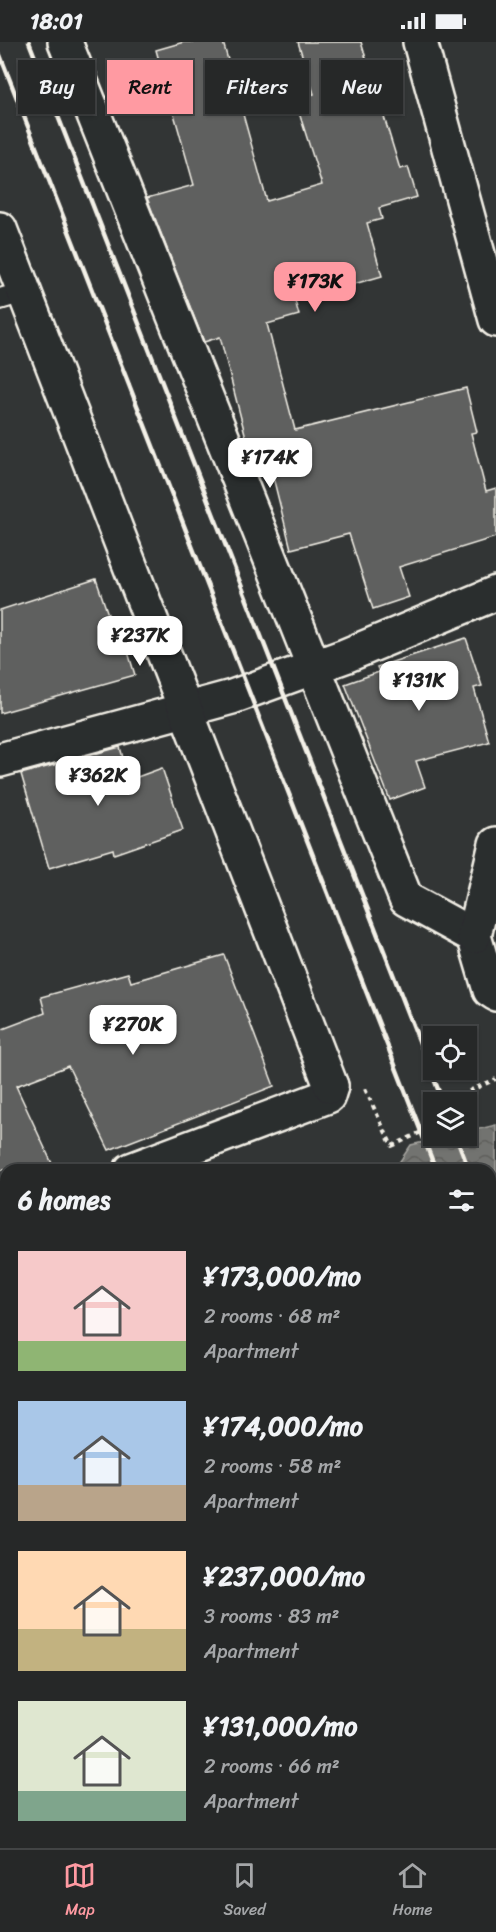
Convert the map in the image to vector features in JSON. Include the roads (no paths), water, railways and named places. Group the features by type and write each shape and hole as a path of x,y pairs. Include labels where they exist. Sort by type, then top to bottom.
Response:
{"street":[{"path":"420,42 496,320"},
{"path":"71,43 313,667 406,899 474,936"},
{"path":"0,229 12,296 184,710 331,1086 328,1096 147,1164"},
{"path":"0,760 243,694 345,656 496,593"},
{"path":"496,844 474,936 490,990 496,994"}],"water":[{"path":"496,1125 496,1164 398,1164 411,1145 423,1142 423,1146 477,1146 477,1130"}],"railway":[{"path":"29,42 439,1092"},
{"path":"0,55 434,1164"},
{"path":"460,1146 467,1164"}]}
